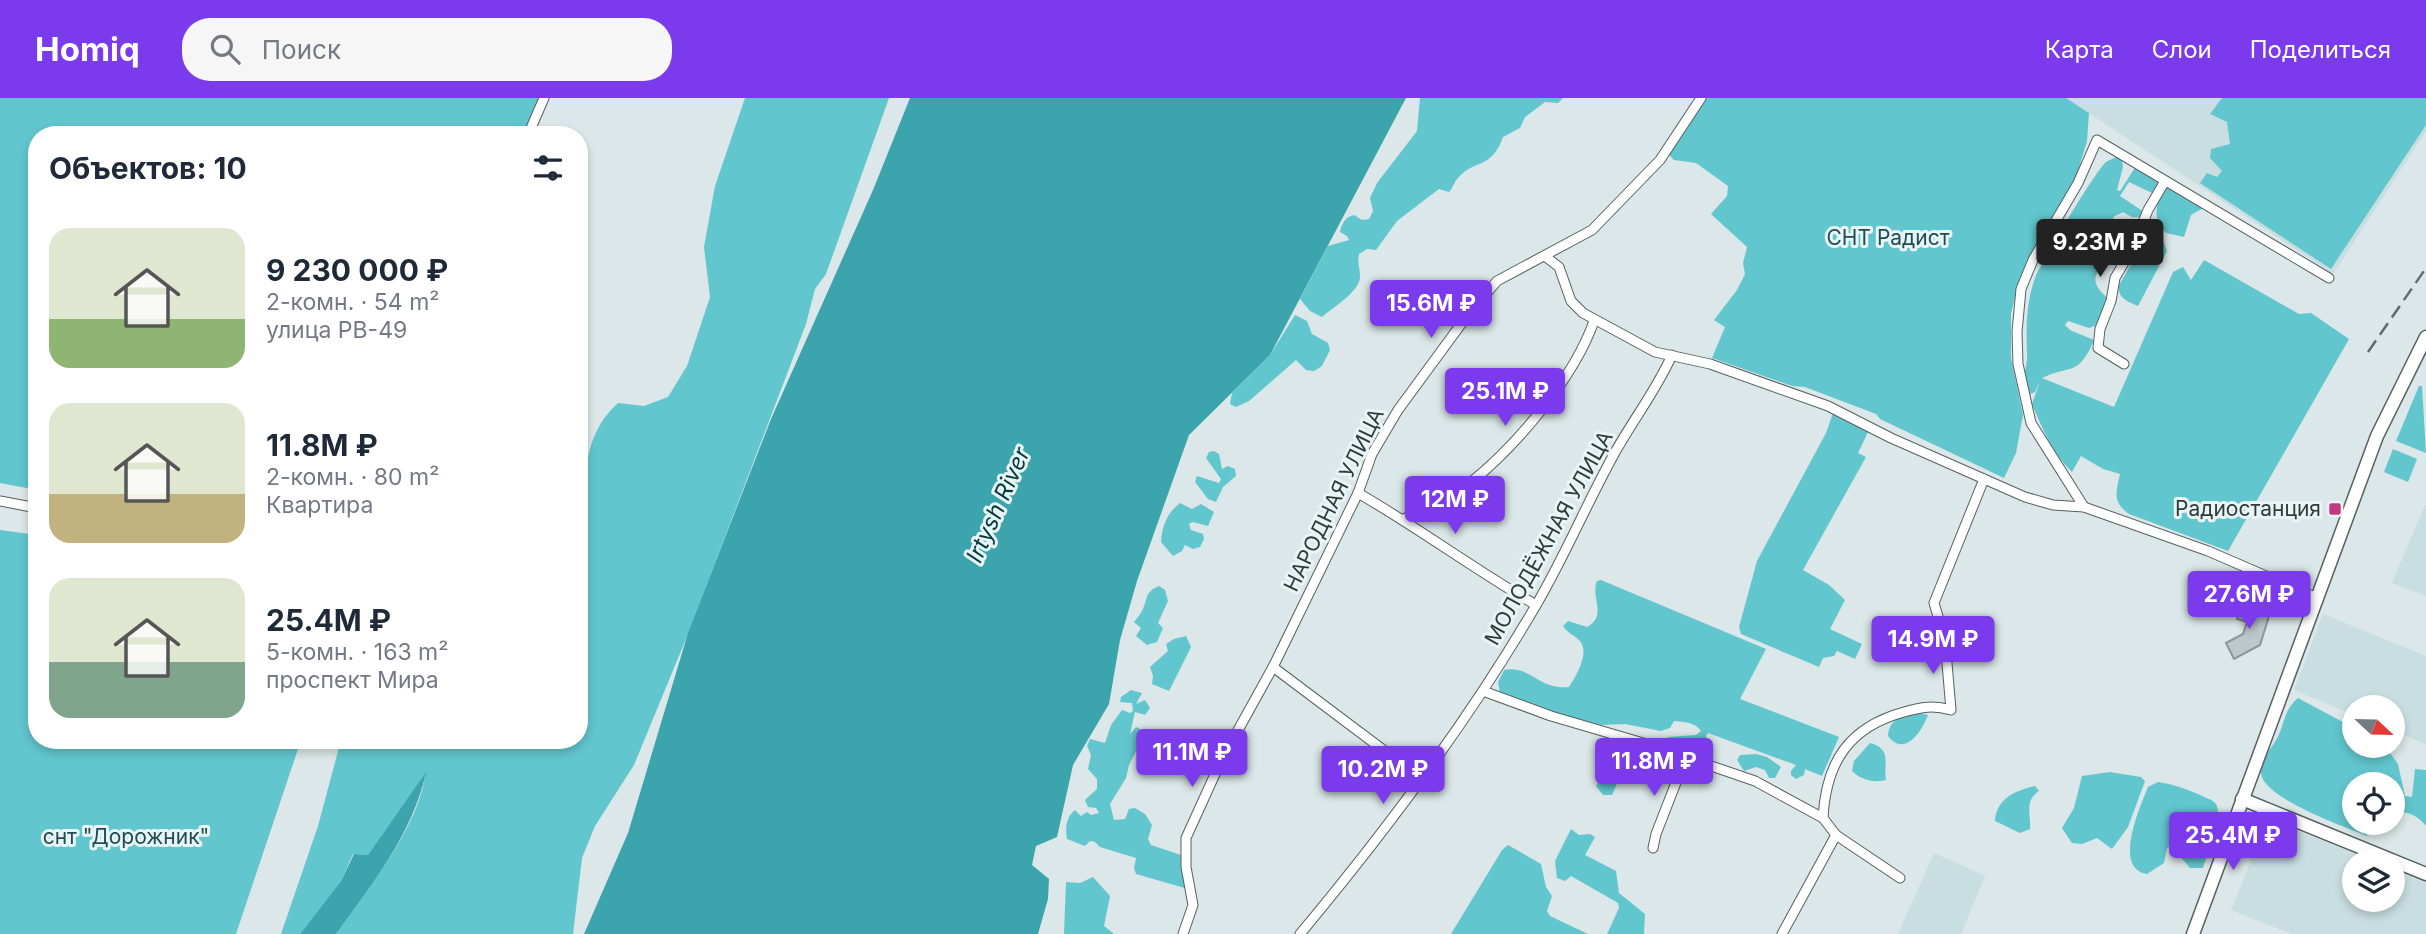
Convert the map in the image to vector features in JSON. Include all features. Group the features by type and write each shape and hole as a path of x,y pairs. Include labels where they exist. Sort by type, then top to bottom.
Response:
{"street":[{"path":"532,126 544,98"},
{"name":"НАРОДНАЯ УЛИЦА","path":"1182,934 1192,905 1186,867 1186,838 1221,761 1273,667 1359,493 1372,454 1398,410 1466,316 1497,281 1592,230 1660,160 1701,98"},
{"path":"2084,507 2031,423 2018,364 2021,289 2033,260 2078,183 2097,140 2329,278"},
{"path":"2124,365 2098,348 2100,329 2111,301 2115,278 2165,181"},
{"path":"1546,257 1559,267 1571,301 1594,321 1655,352 1710,365 1828,406 2025,497 2053,505 2084,507 2208,551 2317,598"},
{"path":"1404,519 1424,507 1439,503 1471,482 1523,430 1574,365 1594,321"},
{"path":"2193,934 2377,436 2397,390 2426,337"},
{"name":"МОЛОДЁЖНАЯ УЛИЦА","path":"1300,934 1357,866 1483,691 1536,604 1613,456 1660,383 1672,355"},
{"path":"1823,818 1824,795 1830,774 1840,754 1866,726 1880,718 1933,705 1951,710 1945,640 1934,603 1984,479"},
{"path":"1359,493 1404,519 1492,579 1536,604"},
{"path":"0,501 28,506"},
{"path":"1273,667 1422,779"},
{"path":"1483,691 1551,716 1755,781 1823,818 1836,835 1900,878"},
{"path":"1653,848 1686,757"},
{"path":"2242,799 2426,874"},
{"path":"1782,934 1836,835"}],"shaded area":[{"path":"2066,98 2426,98 2426,131 2333,274"},
{"path":"2426,505 2426,596 2392,583"},
{"path":"2323,614 2426,656 2426,744 2405,735 2405,695 2342,695 2342,710 2294,690"},
{"path":"2268,819 2343,849 2342,912 2405,912 2405,874 2426,883 2426,934 2292,934 2231,910"},
{"path":"1934,853 1985,876 1961,934 1898,934"}],"green space":[{"path":"0,98 539,98 528,126 28,126 28,488 0,483"},
{"path":"745,98 889,98 826,274 815,289 806,324 688,634 634,765 595,826 582,858 573,934 336,934 403,836 421,794 425,774 368,855 353,854 341,881 300,934 281,934 318,826 339,749 588,749 588,458 598,429 606,415 618,403 644,406 668,397 687,366 710,297 704,247 715,186"},
{"path":"1420,98 1563,98 1558,103 1545,102 1525,117 1520,128 1503,137 1493,155 1465,172 1449,192 1439,189 1397,221 1376,250 1367,249 1359,254 1359,282 1345,299 1322,317 1310,311 1300,299 1328,246 1349,240 1340,232 1344,221 1354,215 1362,220 1369,219 1373,211 1370,198 1377,183 1417,131"},
{"name":"СНТ Радист","path":"1707,98 2066,98 2089,113 2087,141 2075,181 2017,289 2011,314 2011,358 2023,415 2016,453 2004,478 1880,419 1876,414 1805,387 1792,386 1712,358 1725,327 1714,320 1737,290 1745,274 1743,263 1747,247 1711,214 1727,196 1728,186 1696,163 1674,160 1668,154"},
{"path":"2222,98 2426,98 2426,125 2331,269 2200,183 2207,173 2217,177 2222,171 2210,158 2211,149 2230,144 2227,122 2210,114"},
{"path":"2116,157 2122,160 2123,167 2117,190 2120,191 2136,166 2161,181 2152,193 2129,182 2120,196 2144,212 2139,217 2123,212 2113,217 2116,224 2127,223 2120,238 2124,244 2096,275 2099,290 2109,299 2097,325 2089,328 2068,321 2065,325 2070,330 2094,340 2078,365 2042,378 2114,407 2173,272 2183,267 2191,280 2204,260 2299,314 2311,313 2349,339 2228,551 2129,514 2118,501 2120,474 2103,469 2081,456 2072,472 2054,449 2032,404 2040,381 2035,392 2030,394 2026,389 2024,375 2027,359 2027,316 2035,278 2091,182 2106,162"},
{"path":"2166,186 2205,207 2191,215 2184,237 2166,233 2158,221 2158,204"},
{"path":"2150,240 2164,242 2167,251 2138,306 2121,296 2119,285 2142,246"},
{"path":"1295,315 1307,321 1312,334 1328,343 1330,350 1322,366 1314,371 1306,370 1296,360 1249,401 1236,407 1230,404 1232,393 1270,355"},
{"path":"2419,386 2422,386 2426,453 2396,441"},
{"path":"1833,413 1869,430 1858,453 1866,457 1803,570 1829,585 1845,600 1830,629 1862,644 1855,659 1837,651 1834,656 1823,658 1819,667 1741,634 1739,627 1757,561 1826,433"},
{"path":"2393,449 2417,459 2408,482 2384,472"},
{"path":"1209,452 1219,454 1222,469 1228,466 1235,469 1236,476 1223,487 1216,502 1208,499 1195,482 1197,476 1219,483 1221,479 1206,458"},
{"path":"1180,503 1192,509 1201,504 1214,512 1208,526 1193,522 1189,524 1191,530 1203,534 1200,547 1193,549 1185,545 1182,551 1173,556 1161,542 1164,525"},
{"name":"снт \"Дорожник\"","path":"0,530 28,534 28,749 298,749 236,934 0,934"},
{"path":"1601,580 1766,649 1740,699 1839,737 1822,776 1805,769 1804,775 1796,779 1791,775 1791,771 1796,765 1708,733 1706,736 1711,751 1696,754 1669,748 1666,741 1668,737 1696,735 1701,731 1689,723 1674,721 1670,728 1661,731 1625,724 1602,725 1553,713 1500,693 1498,682 1504,670 1513,669 1550,685 1569,687 1581,664 1583,651 1579,640 1563,626 1568,621 1587,627 1593,622 1598,612 1595,587 1597,581"},
{"path":"1159,586 1165,590 1168,601 1158,623 1163,628 1157,642 1147,645 1136,636 1141,628 1134,622 1149,594"},
{"path":"1186,636 1191,647 1169,691 1152,684 1150,667 1168,651 1166,644"},
{"path":"1131,690 1142,693 1136,704 1145,700 1150,708 1145,715 1135,712 1130,734 1136,727 1146,732 1129,765 1126,778 1110,804 1114,820 1125,819 1129,809 1135,808 1145,814 1152,825 1148,839 1151,845 1181,855 1188,889 1136,874 1136,858 1100,847 1095,842 1090,841 1085,846 1067,839 1067,823 1075,810 1081,816 1087,812 1091,815 1099,813 1096,808 1088,807 1085,800 1097,789 1097,779 1088,769 1091,755 1087,746 1090,739 1105,743 1111,725 1122,710 1130,713 1133,711 1132,703 1120,702 1121,697"},
{"path":"2298,698 2342,722 2342,758 2394,758 2398,764 2400,772 2342,772 2342,826 2290,802 2276,793 2261,774 2263,760"},
{"path":"1916,712 1928,715 1922,728 1907,743 1894,742 1888,736 1891,726 1901,717"},
{"path":"1870,743 1884,753 1886,780 1868,780 1852,771 1854,761"},
{"path":"1617,748 1626,748 1630,754 1612,795 1603,795 1596,786"},
{"path":"1756,754 1767,757 1781,767 1775,778 1769,778 1765,770 1756,767 1744,771 1737,760 1740,755"},
{"path":"2415,769 2426,770 2426,826 2405,813 2405,796 2412,797"},
{"path":"2110,772 2141,777 2145,781 2128,827 2112,849 2097,838 2082,844 2072,843 2062,828 2074,808 2082,776"},
{"path":"2158,782 2185,789 2210,800 2218,808 2217,824 2203,868 2190,868 2171,846 2167,848 2164,863 2147,874 2137,869 2131,860 2130,849 2135,821 2148,787"},
{"path":"2035,786 2039,791 2030,803 2030,829 2020,833 1995,821 2003,801 2021,790"},
{"path":"1571,829 1579,835 1590,834 1595,837 1585,855 1616,871 1619,893 1645,914 1644,934 1607,934 1619,908 1618,903 1571,876 1565,881 1557,878 1555,861"},
{"path":"1508,845 1541,864 1546,887 1552,896 1547,911 1550,916 1588,934 1451,934 1502,850"},
{"path":"1093,877 1110,896 1104,926 1114,934 1064,934 1066,882 1080,883"}],"water":[{"name":"Irtysh River","path":"910,98 1406,98 1270,355 1189,435 1137,581 1120,640 1109,704 1073,765 1057,837 1036,846 1032,865 1049,879 1048,899 1038,934 584,934 628,833 688,633 771,419 873,190"},
{"path":"426,772 412,816 390,858 336,934 300,934 341,881 354,854 368,855"}],"building":[{"path":"2242,604 2270,613 2260,645 2234,659 2226,643 2243,634 2247,622 2237,619"}],"railway":[{"path":"2368,352 2426,268"}],"place":[{"name":"Радиостанция","path":"2335,509"}]}
